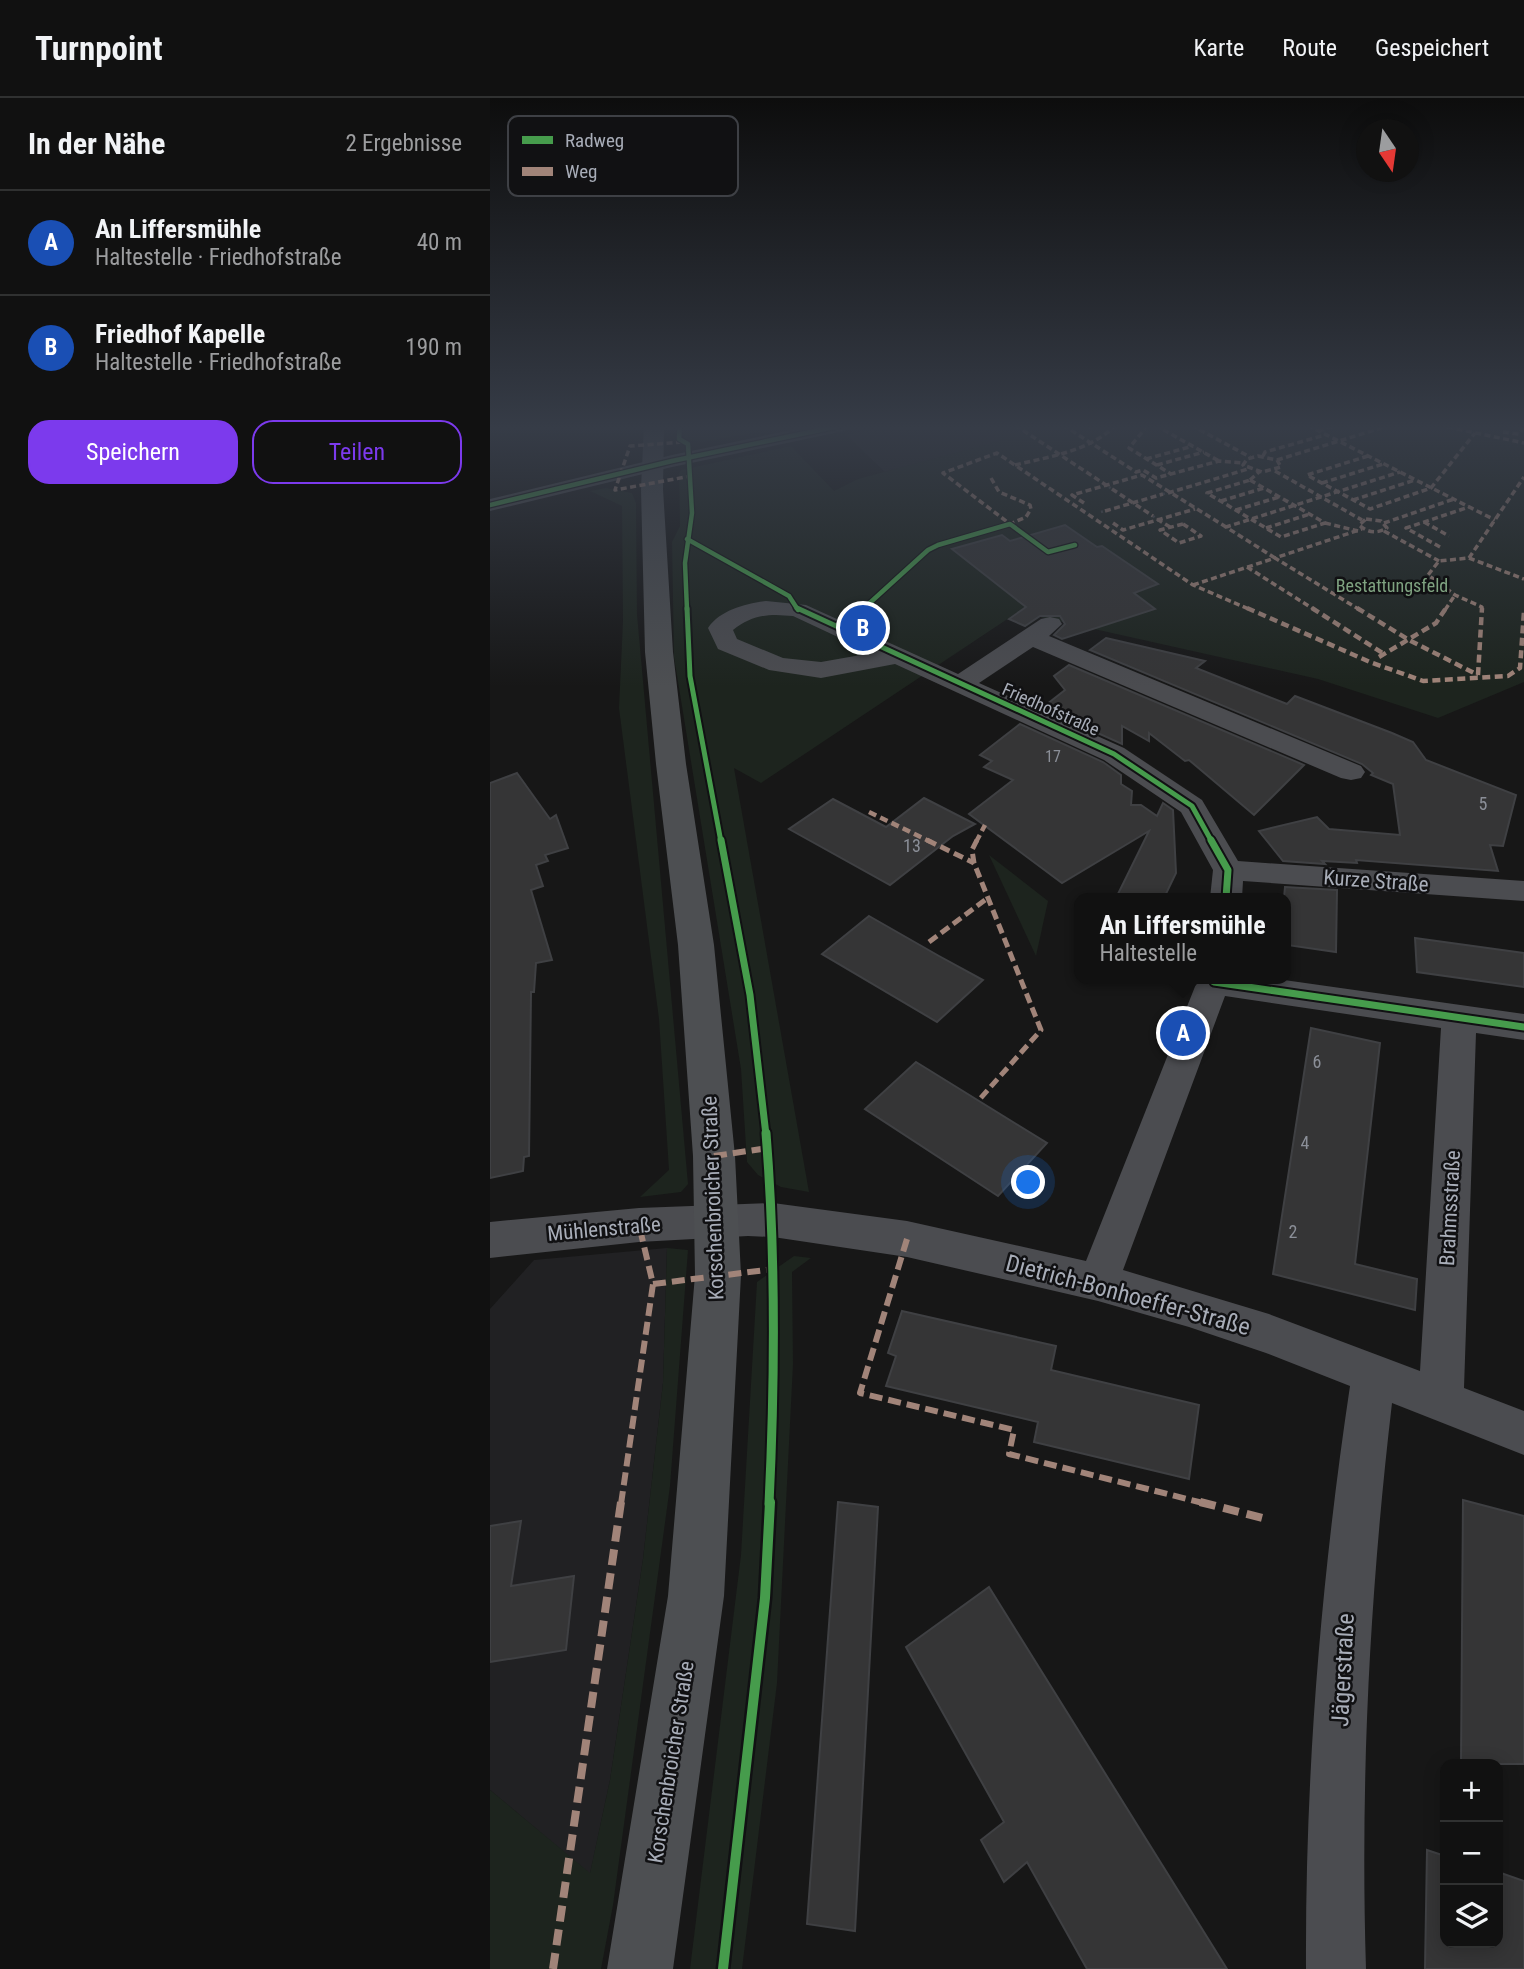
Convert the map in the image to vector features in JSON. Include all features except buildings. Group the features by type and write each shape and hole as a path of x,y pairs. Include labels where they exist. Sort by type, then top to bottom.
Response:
{"main road":[{"name":"Korschenbroicher Straße","path":"640,1969 696,1595 718,1299 718,1220 696,946 661,678 654,512"}],"street":[{"name":"Friedhofstraße","path":"896,656 821,670 778,665 727,644 720,628 736,614 772,606 798,610 1114,754 1192,806 1227,884"},
{"name":"Friedhofstraße","path":"960,684 1042,630 1351,772"},
{"name":"Kurze Straße","path":"1227,884 1524,891"},
{"path":"1098,1282 1213,984"},
{"path":"1234,984 1524,1027"},
{"name":"Brahmsstraße","path":"1441,1399 1459,1018"},
{"name":"Mühlenstraße","path":"490,1240 718,1220"},
{"name":"Dietrich-Bonhoeffer-Straße","path":"718,1220 774,1220 907,1239 1098,1282 1269,1334 1524,1433"},
{"name":"Jägerstraße","path":"1336,1969 1337,1813 1347,1596 1374,1373"}],"path":[{"path":"1153,516 1157,519"}],"shaded area":[{"path":"667,1248 663,1383 643,1559 610,1780 590,1874 490,1790 490,1309 534,1260"}],"green space":[{"path":"622,512 636,512 637,614 688,1184 681,1192 640,1197 669,1170 659,1019 619,708 623,621"},
{"name":"Bestattungsfeld","path":"680,512 1524,512 1524,682 1438,718 1318,679 1018,612 761,783 734,768 809,1192 781,1187 758,1175 747,1162 741,1069 674,657 672,542 680,526"},
{"path":"989,855 1048,901 1036,956"},
{"path":"667,1248 688,1250 670,1486 613,1905 601,1969 490,1969 490,1790 590,1873 610,1780 643,1559 663,1383"},
{"path":"794,1256 811,1258 792,1272 793,1364 777,1683 742,1969 690,1969 741,1555 757,1282"}],"marked path":[{"path":"995,512 1010,524 1026,517 1029,512"},
{"path":"1085,512 1193,585 1370,662 1423,681 1508,676 1520,668 1524,611"},
{"path":"1147,512 1153,516"},
{"path":"1113,523 1123,530 1184,512"},
{"path":"1202,512 1226,527"},
{"path":"1239,512 1281,537 1325,523 1306,512"},
{"path":"1272,512 1226,527 1275,558"},
{"path":"1348,512 1362,520"},
{"path":"1384,523 1415,512"},
{"path":"1440,547 1406,528 1453,512"},
{"path":"1480,512 1495,520"},
{"path":"1469,558 1500,512"},
{"path":"1266,528 1310,514"},
{"path":"1157,519 1170,527 1160,530 1179,543 1201,536 1183,524 1170,527"},
{"path":"1366,519 1381,521 1387,528 1376,532 1365,530 1359,525 1366,519"},
{"path":"1424,522 1449,536"},
{"path":"1325,523 1358,531"},
{"path":"1362,529 1275,558 1409,640 1478,675"},
{"path":"1384,531 1439,561"},
{"path":"1193,585 1275,558"},
{"path":"1478,675 1482,607 1455,595 1428,575 1439,561 1469,558 1524,579"},
{"path":"1247,567 1384,654"},
{"path":"1379,657 1436,623 1455,595"},
{"path":"869,812 974,863"},
{"path":"979,1100 1041,1030 974,863 972,850 985,825"},
{"path":"929,942 989,897"},
{"path":"714,1156 768,1148"},
{"path":"553,1969 653,1284 639,1225"},
{"path":"907,1239 860,1393 1014,1430 1009,1454 1263,1518"},
{"path":"653,1284 774,1269"}],"cycle path":[{"path":"692,512 685,563 690,676 750,995 762,1082 773,1220 775,1387 765,1598 723,1969"},
{"path":"840,630 928,550 938,545 1010,524 1048,552 1075,545"},
{"path":"687,539 789,596 798,610 1114,754 1192,806 1228,870 1226,893"},
{"path":"1228,984 1524,1027"}],"place":[{"name":"Friedhof Kapelle","path":"863,628"},
{"name":"An Liffersmühle","path":"1183,1033"}]}
